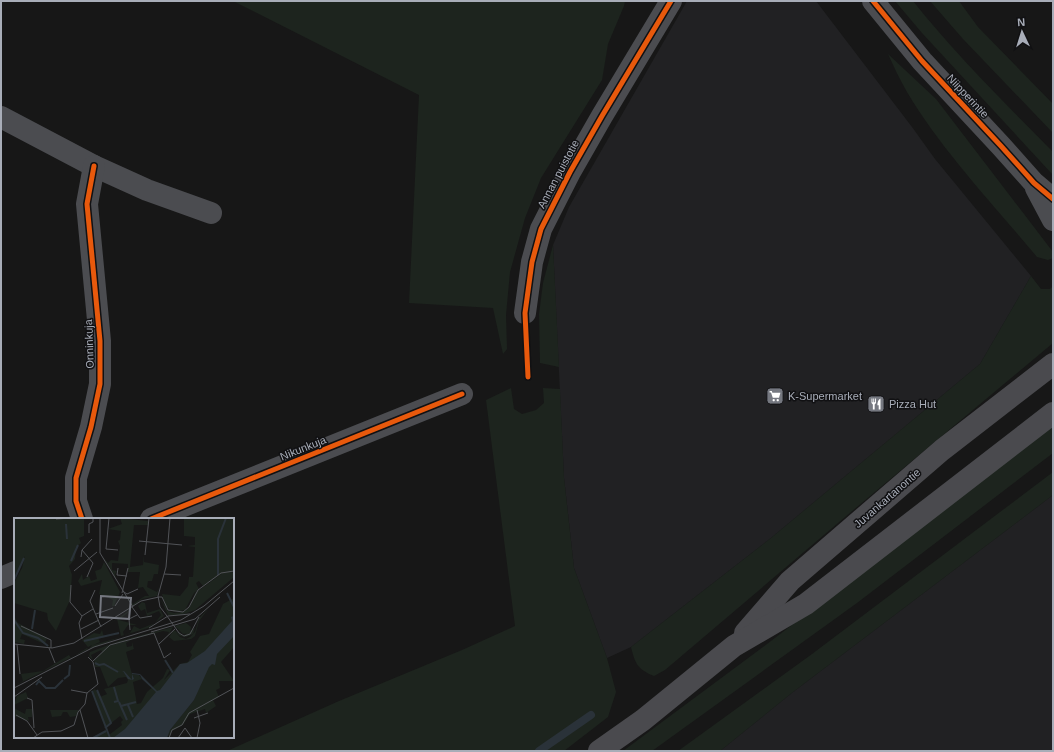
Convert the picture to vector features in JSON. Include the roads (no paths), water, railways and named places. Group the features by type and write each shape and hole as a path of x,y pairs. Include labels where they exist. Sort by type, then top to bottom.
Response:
{"main road":[{"name":"Juvankartanontie","path":"734,646 790,581 942,450 1053,364"},
{"name":"Juvankartanontie","path":"599,751 643,720 734,646 806,604 1053,413"}],"street":[{"name":"Annan puistotie","path":"525,313 532,262 541,229 570,172 671,1"},
{"name":"Niipperintie","path":"873,1 922,61 1034,183 1053,199"},
{"path":"1,118 94,166 147,190 211,214"},
{"name":"Onninkuja","path":"82,518 76,501 76,478 91,427 100,384 100,341 87,204 94,166"},
{"name":"Niipperintie","path":"1034,183 1053,220"},
{"name":"Nikunkuja","path":"153,518 462,394"},
{"path":"1,578 14,572"}],"waterway":[{"path":"539,751 591,715"}],"place":[{"name":"K-Supermarket","path":"775,396"},
{"name":"Pizza Hut","path":"876,404"}]}
